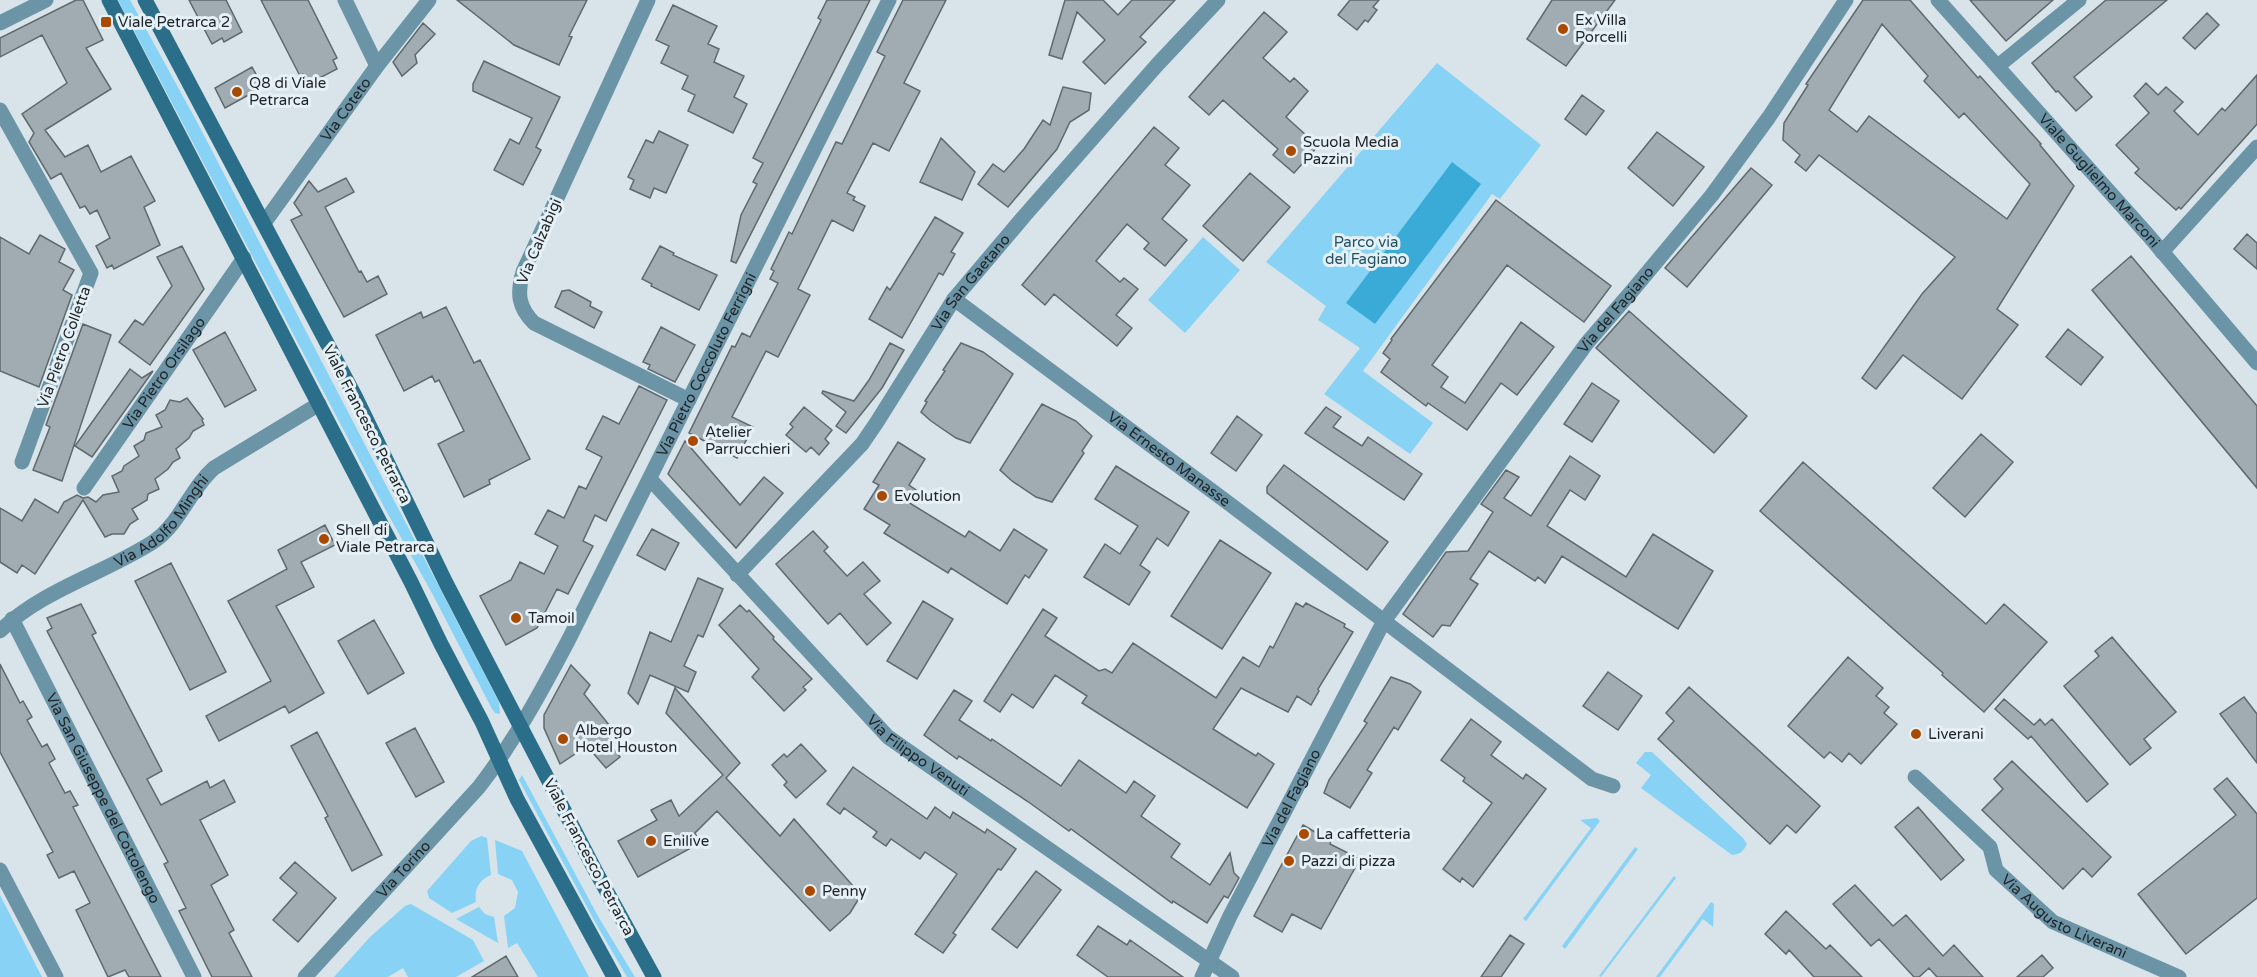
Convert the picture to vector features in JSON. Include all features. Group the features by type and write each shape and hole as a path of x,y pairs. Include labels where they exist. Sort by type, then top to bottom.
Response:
{"main road":[{"path":"109,0 319,404 500,760 517,799 614,977"},
{"name":"Viale Francesco Petrarca","path":"145,0 355,396 446,583 605,889 654,977"}],"street":[{"path":"0,23 46,0"},
{"path":"345,0 377,66"},
{"name":"Via Coteto","path":"264,222 377,66 429,0"},
{"name":"Via Calzabigi","path":"648,0 523,272 518,288 519,300 525,314 534,323 689,400"},
{"name":"Via Pietro Coccoluto Ferrigni","path":"521,727 568,642 889,0"},
{"name":"Via San Gaetano","path":"737,575 862,444 954,299 1149,74 1218,0"},
{"name":"Via del Fagiano","path":"1202,977 1230,916 1384,621 1587,343 1712,195 1769,117 1846,0"},
{"name":"Viale Guglielmo Marconi","path":"1938,0 2162,252 2257,363"},
{"path":"1998,66 2079,0"},
{"name":"Via Pietro Colletta","path":"0,110 91,273 22,462"},
{"path":"2162,252 2257,147"},
{"name":"Via Pietro Orsilago","path":"84,488 244,258"},
{"name":"Via Ernesto Manasse","path":"954,299 1384,621"},
{"name":"Via Adolfo Minghi","path":"0,631 12,619 73,583 153,542 168,528 202,478 214,468 319,404"},
{"name":"Via Filippo Venuti","path":"650,479 888,737 1232,977"},
{"name":"Via San Giuseppe del Cottolengo","path":"12,619 194,977"},
{"path":"1384,621 1592,779 1613,786"},
{"name":"Via Torino","path":"304,977 457,813 500,760 521,727"},
{"name":"Via Augusto Liverani","path":"1915,777 1951,801 1990,847 1996,870 2053,922 2179,977"},
{"path":"0,870 56,977"}],"green space":[{"path":"118,0 130,0 196,120 499,702 500,714 495,713 492,709"},
{"name":"Parco via del Fagiano","path":"1437,63 1541,145 1500,199 1492,194 1363,371 1433,423 1410,454 1324,394 1360,348 1318,320 1326,306 1266,262"},
{"path":"1203,237 1240,270 1185,333 1148,300"},
{"path":"1645,752 1652,752 1743,838 1747,844 1743,851 1732,855 1641,788 1651,775 1636,763"},
{"path":"522,775 599,918 635,977 627,977 595,922 519,780"},
{"path":"1597,818 1600,821 1526,921 1523,919 1591,828 1580,820"},
{"path":"481,836 487,838 491,875 478,886 476,902 452,913 429,898 427,891 471,841"},
{"path":"495,840 522,851 589,977 538,977 517,943 508,948 504,916 515,908 518,892 512,880 498,874"},
{"path":"1635,847 1638,849 1565,949 1562,946"},
{"path":"1674,876 1676,878 1601,977 1599,976"},
{"path":"0,895 42,977 0,977"},
{"path":"1711,902 1714,904 1713,927 1703,919 1660,977 1656,977"},
{"path":"411,904 473,940 484,961 456,977 408,977 403,968 388,977 334,977 370,937 405,906"},
{"path":"479,907 485,914 494,917 498,943 456,919"}],"shaded area":[{"path":"1452,162 1481,184 1375,324 1346,303"}],"building":[{"path":"76,0 83,0 103,40 86,48 111,89 45,130 65,157 88,145 101,172 131,156 155,201 144,207 160,245 114,269 112,265 107,268 96,246 110,238 97,210 90,214 85,206 80,208 61,173 51,179 29,142 34,133 22,114 67,83 42,35 0,57 0,38"},
{"path":"189,0 226,0 242,32 224,42 222,38 212,44"},
{"path":"261,0 308,0 337,58 333,60 337,69 308,84 303,74 300,76"},
{"path":"457,0 587,0 569,36 572,37 559,65 514,45"},
{"path":"827,0 870,0 736,263 731,261 741,215 757,184 753,182 763,163 753,158 821,20 818,18"},
{"path":"903,0 946,0 904,83 920,91 889,151 873,143 847,193 855,197 853,200 865,206 853,231 832,220 798,289 810,295 778,357 766,351 732,417 753,427 737,458 689,433 732,346 735,347 742,333 750,337 778,283 770,279 774,271 771,269 789,232 792,234 836,142 842,144 885,56 877,52"},
{"path":"1065,0 1103,0 1118,15 1132,0 1175,0 1140,37 1146,42 1105,84 1083,62 1105,40 1077,12 1062,59 1049,55"},
{"path":"1350,0 1379,0 1373,7 1377,10 1368,22 1365,20 1357,30 1338,15"},
{"name":"Ex Villa Porcelli","path":"1552,0 1615,0 1566,66 1527,39"},
{"path":"1863,0 1910,0 1978,78 1980,76 2041,144 2074,186 1997,309 2018,325 1962,399 1903,355 1876,389 1862,378 1922,294 1955,257 1819,155 1806,171 1795,162 1800,155 1783,140 1784,123 1808,85 1806,84","holes":["1882,24 1928,76 1924,81 1959,118 1964,113 2030,184 2007,219 1869,116 1857,132 1829,110"]},
{"path":"1970,0 2053,0 2006,41"},
{"path":"2106,0 2167,0 2074,77 2092,97 2076,111 2058,91 2056,92 2032,63"},
{"path":"673,5 717,26 708,44 719,49 714,62 744,76 734,97 747,104 733,133 688,111 695,95 682,89 688,76 661,63 669,46 656,40"},
{"path":"1264,12 1287,32 1263,58 1290,82 1294,78 1308,91 1286,117 1318,146 1294,173 1273,155 1278,149 1223,100 1209,115 1189,97"},
{"path":"2207,13 2219,25 2195,49 2183,38"},
{"path":"423,23 435,34 415,55 417,63 402,76 393,62"},
{"path":"484,61 560,97 536,147 541,150 523,185 494,170 510,139 519,144 532,118 473,91 473,84"},
{"path":"252,67 263,87 225,108 215,88"},
{"path":"2257,75 2257,124 2181,209 2179,207 2176,210 2135,173 2139,169 2116,145 2149,113 2134,96 2146,83 2158,95 2166,87 2183,102 2174,111 2198,135 2222,108 2225,111"},
{"path":"1063,87 1091,93 1089,110 1070,122 1057,149 1008,207 978,184 993,164 1004,172 1024,149 1043,120 1050,125"},
{"path":"1582,95 1604,111 1586,135 1565,119"},
{"path":"1154,127 1179,148 1165,165 1190,185 1162,219 1187,240 1165,266 1144,249 1149,243 1127,224 1096,261 1120,282 1124,278 1138,289 1116,315 1132,328 1117,346 1054,294 1045,305 1022,285"},
{"path":"659,131 688,145 666,193 654,188 650,198 630,189 634,180 628,177 646,140 653,143"},
{"path":"1657,132 1704,167 1673,206 1628,168"},
{"path":"941,138 975,172 962,200 920,182"},
{"path":"1751,168 1772,185 1687,287 1665,268"},
{"path":"1250,173 1290,207 1243,261 1203,226"},
{"path":"346,178 354,192 325,207 359,272 361,271 367,282 378,276 387,294 344,317 291,220 302,215 294,203 309,181 318,192"},
{"path":"1496,200 1611,286 1584,322 1507,265 1432,365 1448,377 1441,387 1465,403 1521,322 1554,347 1517,395 1501,383 1467,430 1428,403 1426,406 1381,372 1390,359 1383,353 1391,339"},
{"path":"935,217 963,233 951,252 955,254 943,275 939,273 902,338 869,319 887,287 890,290"},
{"path":"2247,234 2257,243 2257,269 2234,249"},
{"path":"40,235 65,249 59,262 74,270 63,290 72,295 39,387 0,371 0,237 29,254"},
{"path":"182,246 204,289 150,365 119,342 135,320 143,325 172,286 157,257"},
{"path":"660,246 674,253 673,255 717,275 699,310 651,286 652,284 642,279"},
{"path":"2131,256 2257,406 2257,488 2092,290"},
{"path":"569,290 591,302 590,306 602,312 594,328 555,307 562,291"},
{"path":"446,307 474,363 480,360 530,459 489,480 490,484 464,497 438,444 464,431 439,380 435,382 432,376 404,391 376,335 421,312 423,318"},
{"path":"1629,311 1747,416 1714,453 1596,348"},
{"path":"83,324 111,335 62,481 33,470 50,427 46,425"},
{"path":"661,327 695,345 675,382 648,369 650,365 643,362"},
{"path":"2068,329 2103,357 2081,385 2046,357"},
{"path":"225,332 256,390 225,407 193,350"},
{"path":"890,343 904,350 882,388 846,433 836,426 846,412 822,393 823,391 854,401"},
{"path":"961,343 983,352 1013,374 970,443 956,438 921,412 927,402 925,401"},
{"path":"130,369 142,378 153,371 92,457 75,446"},
{"path":"1592,383 1619,401 1592,442 1564,424"},
{"path":"639,386 667,400 606,521 595,515 583,541 593,546 568,594 557,589 537,628 506,645 480,596 511,580 520,562 544,574 558,546 535,534 548,510 564,518 579,486 586,489 602,457 586,449 603,416 619,424"},
{"path":"187,398 203,419 204,425 193,431 189,438 176,449 180,458 155,479 159,489 148,494 147,500 132,509 138,519 130,524 124,534 112,534 105,537 83,500 35,574 22,565 17,573 0,562 0,508 22,521 35,499 58,513 64,502 77,495 83,498 88,497 96,502 103,495 119,492 112,476 122,471 124,466 139,456 134,446 144,440 146,433 162,427 156,415 165,410 170,400 180,402"},
{"path":"1042,404 1076,421 1092,436 1082,451 1084,453 1052,502 1036,497 1000,470"},
{"path":"804,407 832,430 825,439 829,443 819,455 811,447 806,452 786,435 793,427 790,424"},
{"path":"1326,407 1341,417 1333,427 1362,446 1368,437 1422,474 1404,500 1305,433"},
{"path":"1237,416 1262,435 1236,471 1211,453"},
{"path":"1981,434 2013,462 1965,517 1933,488"},
{"path":"685,441 740,505 764,477 783,493 736,548 668,474"},
{"path":"898,442 925,459 909,485 916,490 908,502 965,537 969,531 1000,551 1014,529 1047,550 1029,578 1025,575 1007,604 951,568 948,573 884,533 890,525 864,509 879,485 873,482"},
{"path":"1570,456 1600,476 1585,500 1570,490 1547,526 1626,577 1653,534 1713,571 1678,629 1562,556 1545,583 1538,577 1535,581 1489,551 1470,579 1478,584 1450,626 1442,625 1433,637 1403,614 1446,552 1468,551 1493,512 1481,504 1506,470 1519,477 1504,498 1531,516"},
{"path":"1803,462 1986,624 2004,604 2047,642 1984,712 1760,511"},
{"path":"1284,465 1388,542 1367,570 1267,493 1267,487"},
{"path":"1116,466 1189,512 1168,546 1157,538 1140,565 1150,572 1129,605 1084,577 1105,544 1120,554 1138,526 1095,499"},
{"path":"325,525 335,545 301,562 314,587 276,606 324,693 289,713 285,706 219,741 206,716 271,681 228,601 287,569 278,550"},
{"path":"652,529 679,543 665,570 637,555"},
{"path":"813,531 828,547 824,551 847,576 863,562 880,581 864,594 891,623 867,645 840,613 828,624 776,564"},
{"path":"1220,540 1271,573 1222,649 1171,616"},
{"path":"171,563 226,672 190,690 135,581"},
{"path":"698,578 723,589 703,637 698,635 684,666 696,672 688,692 650,675 638,704 628,693 650,632 671,642"},
{"path":"923,601 953,619 917,679 887,661"},
{"path":"1296,603 1303,607 1306,603 1345,624 1344,627 1353,632 1318,689 1311,705 1297,696 1288,712 1241,688 1213,729 1256,756 1258,753 1274,764 1247,808 1082,703 1087,696 1055,675 1033,708 1012,694 1000,712 984,701 1043,609 1057,618 1045,636 1099,671 1105,669 1112,673 1133,643 1216,698 1243,657 1259,667 1270,646 1273,648"},
{"path":"81,604 96,633 92,635 162,771 147,779 161,805 207,781 210,788 224,780 235,802 200,820 228,875 211,885 234,930 229,933 252,977 212,977 179,911 186,908 164,864 168,862 47,631 52,628 47,618"},
{"path":"740,605 747,612 749,610 774,637 773,639 812,679 803,687 806,690 784,711 752,677 759,669 719,625"},
{"path":"374,620 404,673 368,694 338,641"},
{"path":"2112,637 2176,712 2144,739 2151,748 2130,765 2064,686 2099,656 2095,651"},
{"path":"1848,657 1883,688 1876,696 1889,707 1884,713 1897,724 1861,764 1849,753 1842,762 1830,752 1824,758 1788,726"},
{"path":"0,664 20,703 23,701 32,717 27,720 42,747 47,744 55,759 49,763 65,793 70,791 78,805 73,807 161,977 129,977 125,970 108,977 76,910 90,903 74,871 59,878 47,855 53,852 0,752"},
{"path":"571,665 590,685 584,694 618,736 609,744 620,757 606,768 587,746 560,764 544,728 544,715"},
{"path":"1608,672 1642,696 1618,730 1583,706"},
{"path":"1391,677 1410,684 1421,692 1398,730 1394,727 1367,770 1372,773 1350,808 1324,793 1329,780 1367,723 1364,721"},
{"path":"1689,687 1820,806 1796,833 1787,825 1770,844 1658,739 1674,721 1666,713"},
{"path":"675,688 740,763 726,778 780,836 794,819 861,895 850,913 830,931 717,811 695,833 700,843 638,877 618,841 657,820 651,810 671,800 679,816 723,775 666,713"},
{"path":"954,690 972,701 959,720 991,741 992,739 1061,786 1079,760 1126,793 1134,781 1155,796 1141,816 1180,844 1171,857 1210,885 1230,853 1234,873 1239,878 1228,898 1224,896 1207,923 1173,901 1172,903 1071,829 1069,831 1027,801 959,756 957,759 924,735"},
{"path":"2244,697 2257,714 2257,763 2220,714"},
{"path":"2004,699 2034,725 2040,719 2045,725 2052,719 2108,784 2087,802 2031,736 2028,739 1995,709"},
{"path":"1471,719 1501,742 1491,755 1523,779 1526,774 1546,789 1473,887 1462,878 1460,882 1443,869 1492,803 1463,781 1465,778 1441,760"},
{"path":"415,728 444,782 416,797 386,743"},
{"path":"317,732 382,855 352,871 325,818 328,816 291,746"},
{"path":"801,744 826,771 796,798 784,785 787,782 772,765 784,754 787,757"},
{"path":"2012,761 2111,857 2092,877 2083,868 2063,889 1982,810 2003,789 1994,779"},
{"path":"853,767 927,819 935,807 950,818 953,812 985,833 987,829 1016,849 1001,870 998,869 953,933 956,935 943,953 915,934 957,874 925,852 920,859 891,839 886,846 873,837 877,832 844,808 840,814 827,804"},
{"path":"2227,778 2257,814 2257,898 2186,954 2138,894 2236,815 2214,789"},
{"path":"1918,807 1964,860 1941,880 1895,827"},
{"path":"1303,825 1331,841 1330,844 1360,859 1321,929 1292,914 1282,932 1254,916"},
{"path":"295,862 336,898 298,942 273,920 297,893 280,878"},
{"path":"1036,871 1061,890 1017,948 992,929"},
{"path":"1855,885 1893,926 1906,915 1943,956 1954,945 1983,977 1937,977 1929,968 1919,977 1914,977 1879,939 1871,946 1833,904"},
{"path":"1786,911 1826,949 1830,945 1862,977 1814,977 1789,950 1786,954 1765,934"},
{"path":"1098,926 1127,945 1130,940 1183,977 1108,977 1077,955"},
{"path":"1510,935 1524,944 1501,977 1481,977"},
{"path":"2042,955 2053,968 2043,977 2017,977"},
{"path":"506,956 518,977 472,977"}],"place":[{"name":"Viale Petrarca 2","path":"106,22"},
{"name":"Ex Villa Porcelli","path":"1563,29"},
{"name":"Q8 di Viale Petrarca","path":"237,92"},
{"name":"Scuola Media Pazzini","path":"1291,151"},
{"name":"Atelier Parrucchieri","path":"693,441"},
{"name":"Evolution","path":"882,496"},
{"name":"Shell di Viale Petrarca","path":"324,539"},
{"name":"Tamoil","path":"516,618"},
{"name":"Liverani","path":"1916,734"},
{"name":"Albergo Hotel Houston","path":"563,739"},
{"name":"La caffetteria","path":"1304,834"},
{"name":"Enilive","path":"651,841"},
{"name":"Pazzi di pizza","path":"1289,861"},
{"name":"Penny","path":"810,891"}]}
